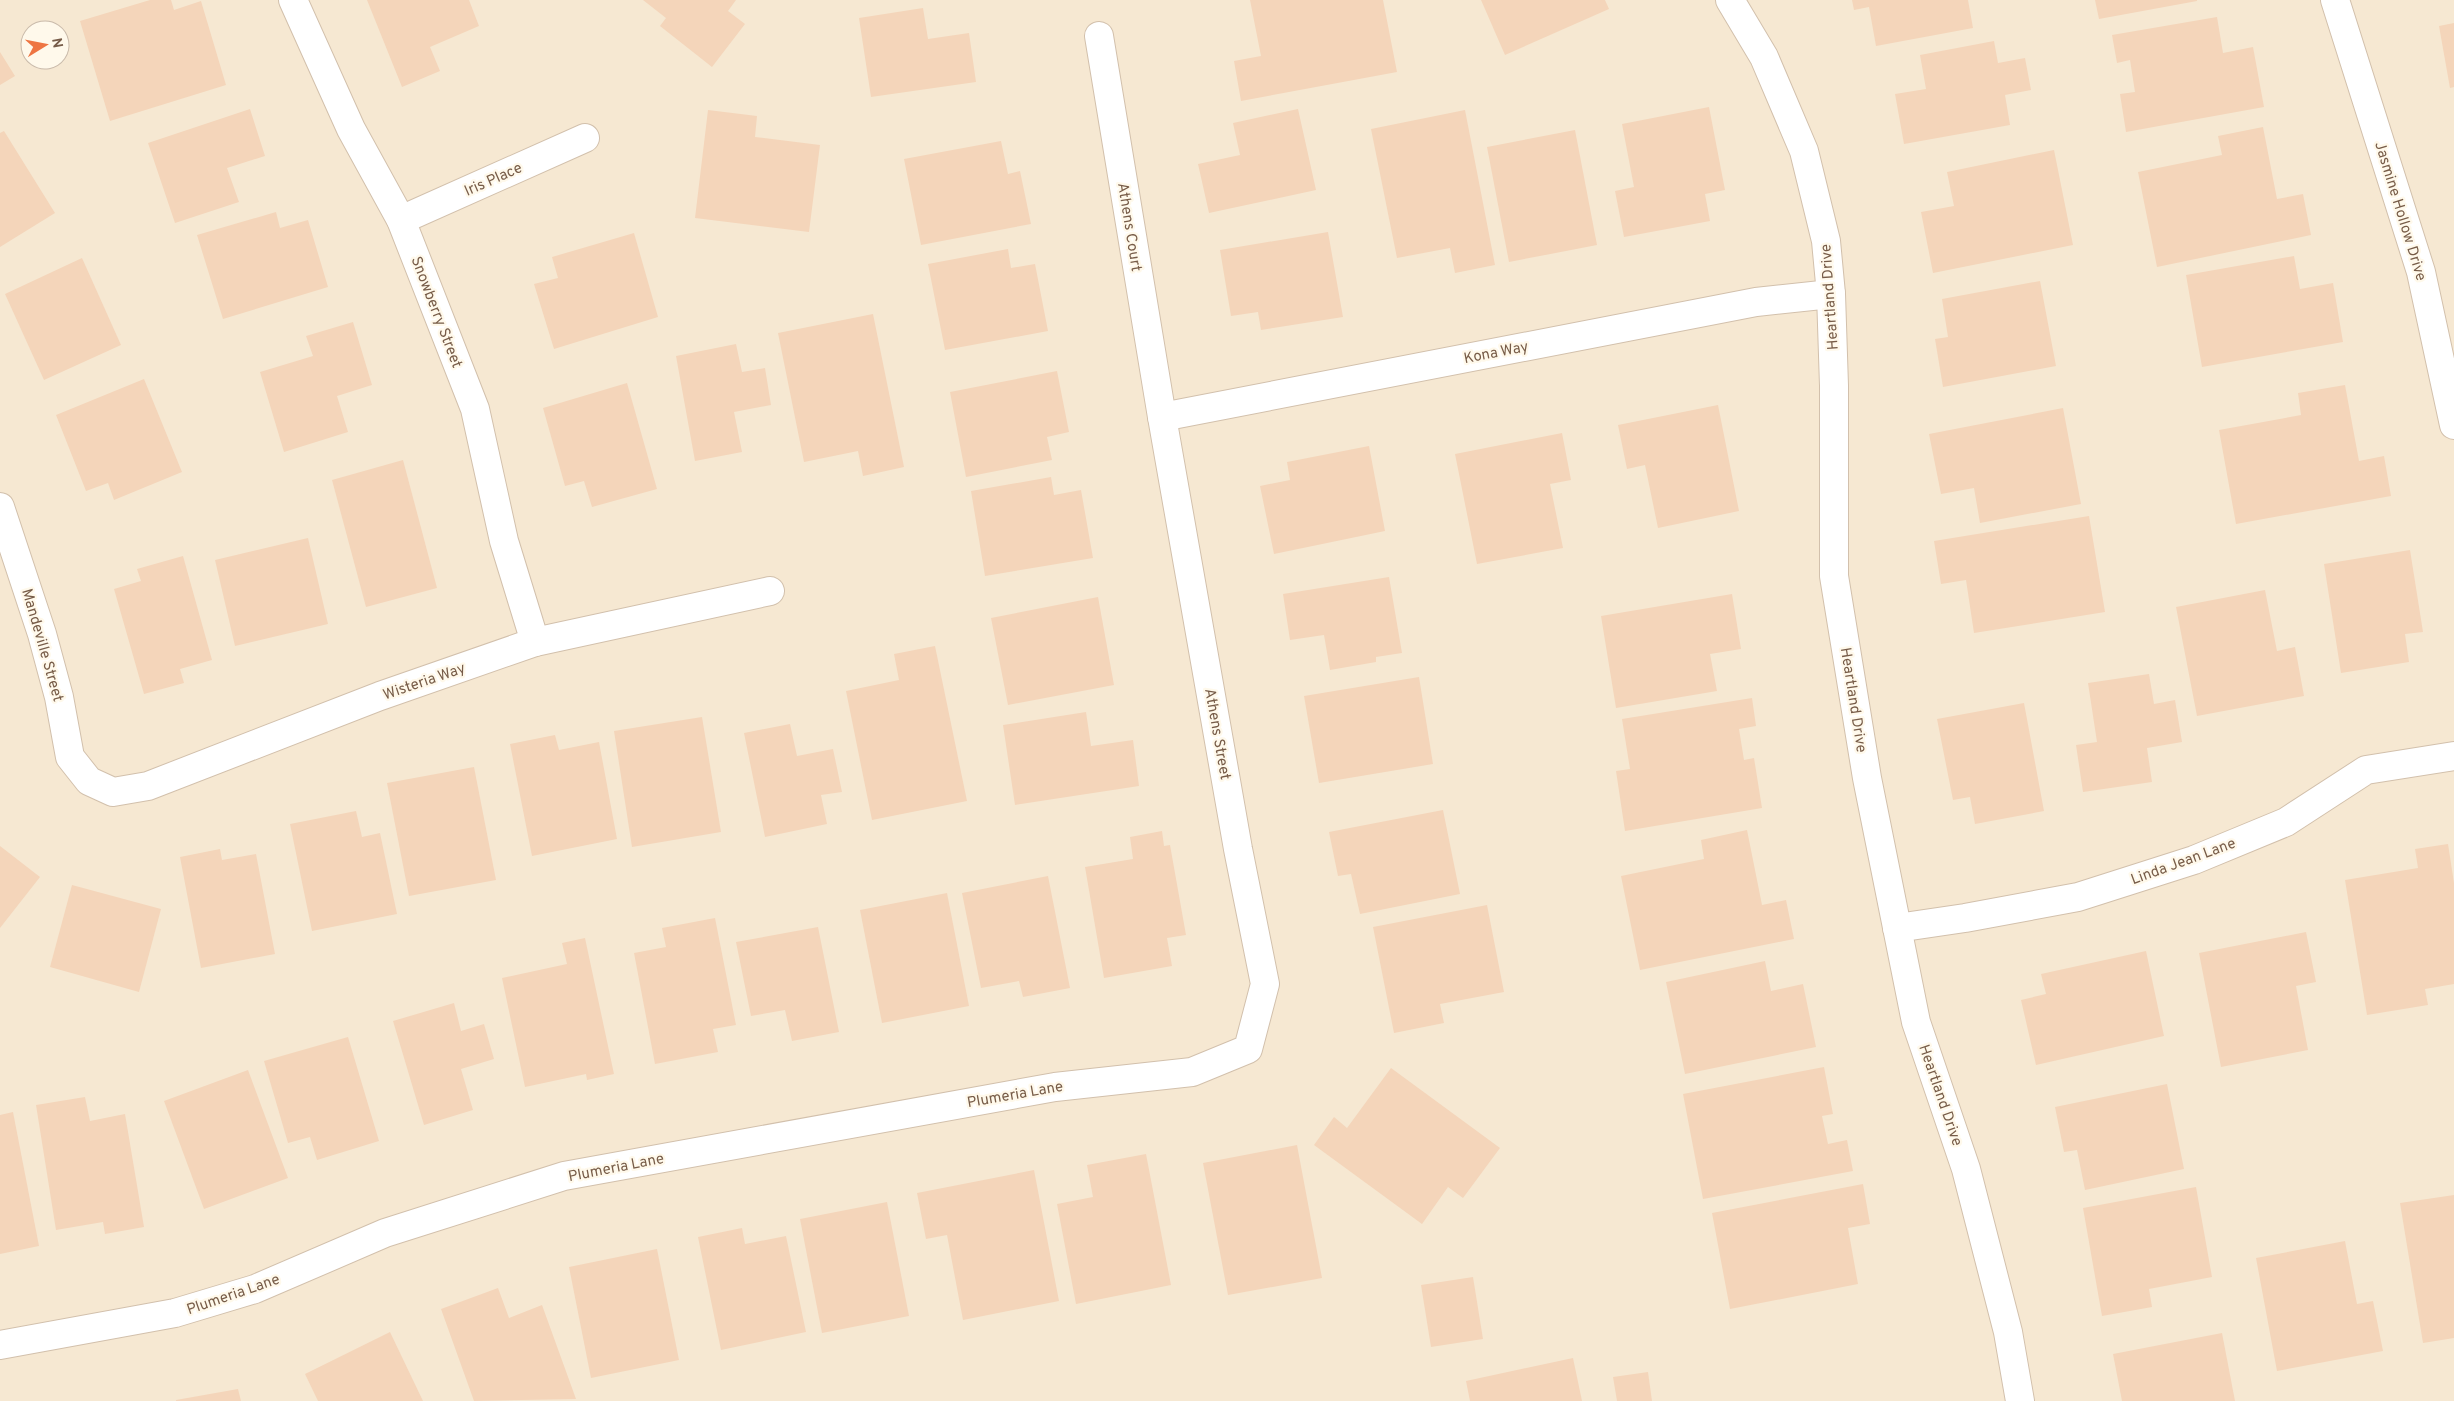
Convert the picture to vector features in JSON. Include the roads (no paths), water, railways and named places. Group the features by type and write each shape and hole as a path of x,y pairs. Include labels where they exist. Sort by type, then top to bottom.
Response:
{"street":[{"name":"Snowberry Street","path":"293,0 351,129 401,220 475,409 504,541 535,642"},
{"name":"Heartland Drive","path":"1730,0 1764,57 1804,151 1826,241 1831,294 1834,386 1834,576 1867,778 1916,1022 1966,1169 2006,1322 2020,1401"},
{"name":"Jasmine Hollow Drive","path":"2335,0 2421,272 2454,425"},
{"name":"Athens Court","path":"1099,36 1162,417"},
{"name":"Iris Place","path":"401,220 585,138"},
{"name":"Kona Way","path":"1162,417 1756,302 1831,294"},
{"name":"Athens Street","path":"1162,417 1238,849 1265,984 1248,1049"},
{"name":"Mandeville Street","path":"0,507 42,634 59,697 70,757 89,781"},
{"name":"Wisteria Way","path":"89,781 112,792 148,786 380,696 535,642 770,591"},
{"name":"Linda Jean Lane","path":"1897,928 1965,918 2078,897 2194,860 2286,822 2366,770 2454,756"},
{"name":"Plumeria Lane","path":"0,1345 175,1314 256,1290 385,1233 564,1176 1055,1087 1192,1072 1248,1049"}]}
